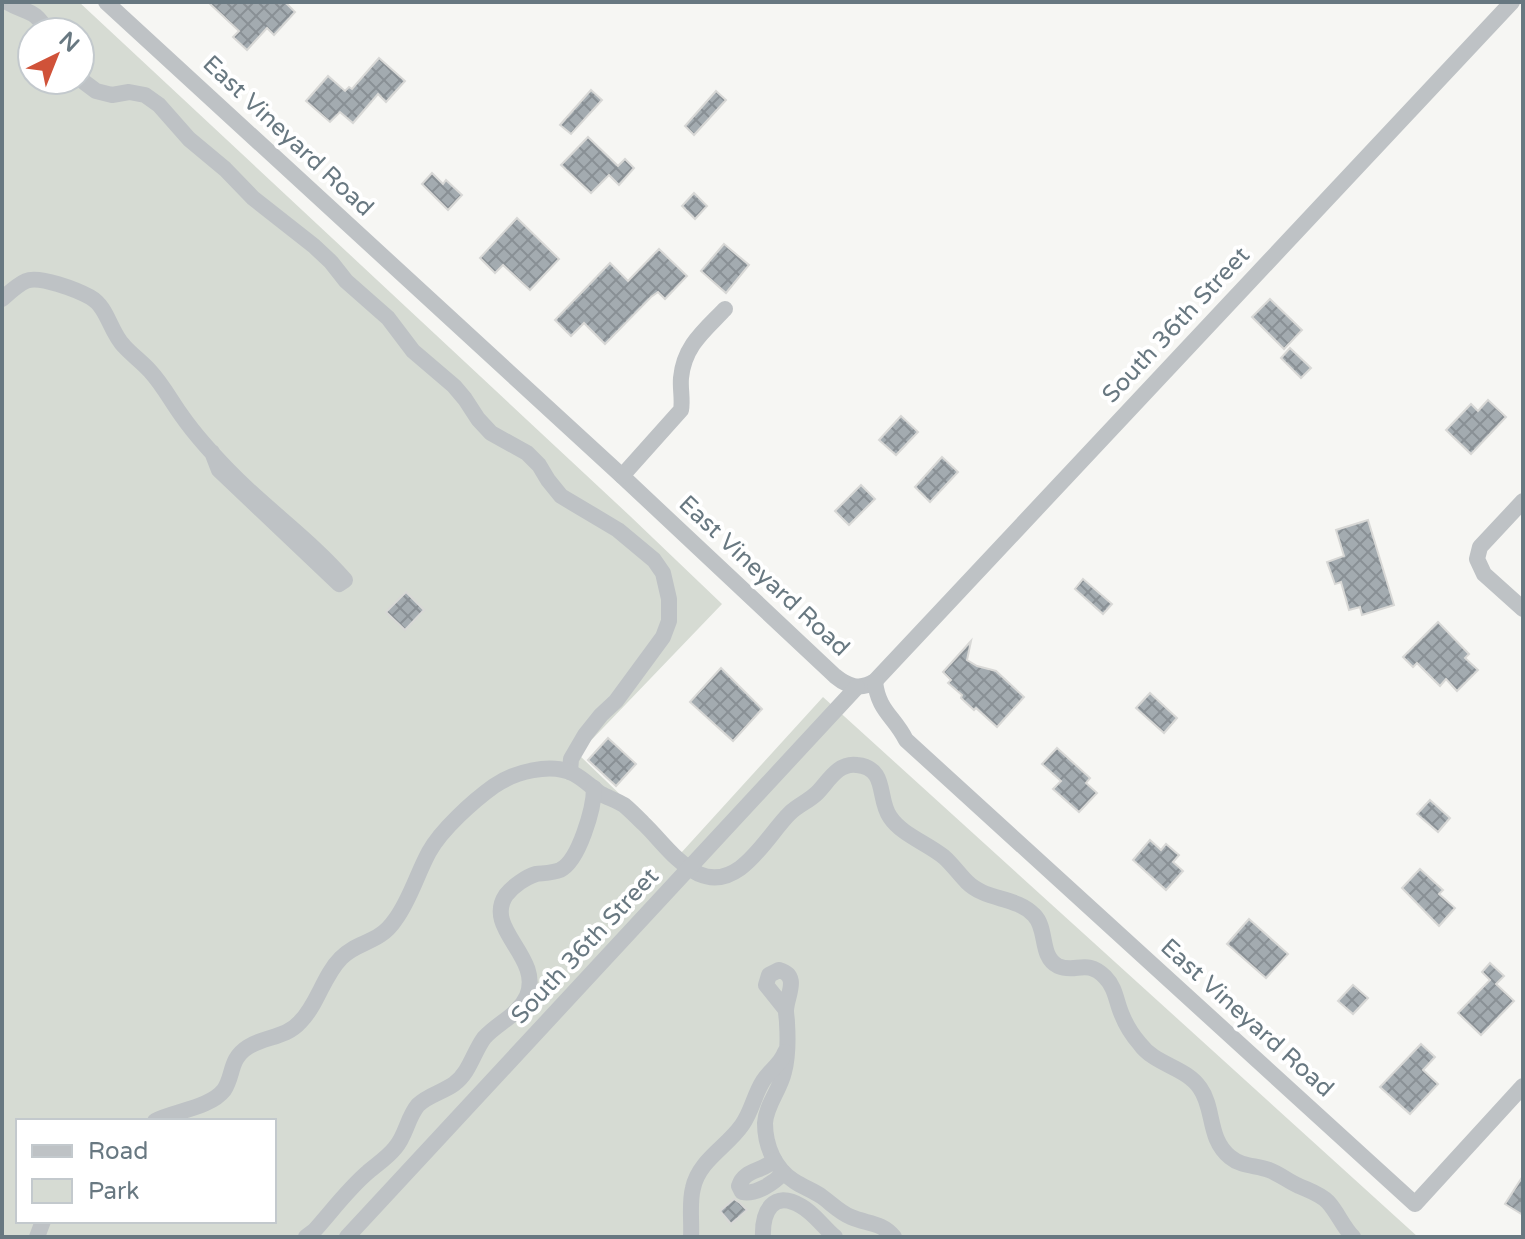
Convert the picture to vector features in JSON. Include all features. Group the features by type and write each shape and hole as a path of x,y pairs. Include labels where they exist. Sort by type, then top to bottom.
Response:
{"street":[{"path":"7,2 37,16"},
{"name":"East Vineyard Road","path":"106,2 835,676 857,687 868,686 875,681 884,711 906,740 1415,1204 1523,1086"},
{"name":"South 36th Street","path":"875,681 1512,2"},
{"path":"96,91 112,95 129,92 145,95 159,105 189,139 253,198 314,246 346,281 388,318 413,351 454,386 491,433 527,453 561,496 618,530 654,560 663,573 669,599 669,621 663,637 616,701 585,735 571,759 570,772"},
{"path":"2,299 28,279 75,290 93,298 101,306 118,340 148,368 212,452 345,580 339,584 330,577 234,485 219,470 212,452"},
{"path":"622,476 681,410 682,370 687,353 694,341 725,309"},
{"path":"1523,501 1480,547 1477,559 1484,574 1523,609"},
{"name":"South 36th Street","path":"347,1237 857,687"},
{"path":"161,1119 209,1102 224,1090 234,1061 243,1050 296,1028 308,1014 339,959 386,932 398,918 430,850 445,831 494,786 511,776 561,769 577,775 625,806 690,868 702,876 720,877 735,871 756,855 792,811 814,796 835,773 845,766 859,764 881,781 884,807 893,821 944,857 980,893 1014,903 1038,918 1048,955 1054,964 1065,968 1088,966 1102,974 1113,986 1123,1018 1141,1047 1200,1086 1213,1131 1226,1154 1240,1163 1266,1169 1328,1201 1353,1237"},
{"path":"306,1237 367,1172 385,1160 398,1145 417,1107 426,1098 456,1083 467,1071 482,1041 512,1015 528,994 526,964 500,918 501,906 507,893 518,883 533,875 560,871 568,864 586,830 594,788"},
{"path":"786,1010 784,1072 765,1124 767,1139 778,1166 841,1212 876,1224 894,1237"},
{"path":"691,1237 693,1187 699,1173 738,1130 765,1078 783,1057 787,1047"},
{"path":"763,1237 766,1211 774,1202 784,1200 799,1204 835,1237"}],"green space":[{"path":"2,2 79,2 94,16 16,16 16,96 96,96 96,18 722,604 578,754 681,853 823,697 1418,1237 2,1237"}],"building":[{"path":"208,2 285,2 295,12 274,35 267,28 247,50 233,37 239,31"},
{"path":"379,58 405,81 386,102 378,94 353,123 340,112 330,122 306,101 328,76 345,91 349,87 352,89"},
{"path":"591,90 602,100 571,134 560,125"},
{"path":"716,91 726,100 694,135 685,126"},
{"path":"588,137 618,166 625,159 634,168 619,185 609,175 591,193 561,165"},
{"path":"432,173 443,184 446,180 462,195 448,210 422,184"},
{"path":"694,193 707,206 695,219 682,206"},
{"path":"517,218 559,259 530,290 503,265 495,273 480,258"},
{"path":"724,244 749,265 726,293 701,271"},
{"path":"659,249 687,276 665,299 658,292 651,297 605,344 584,323 571,336 555,320 610,263 628,281"},
{"path":"1270,299 1302,330 1284,349 1252,317"},
{"path":"1290,348 1311,368 1301,378 1281,358"},
{"path":"1488,400 1506,417 1471,454 1446,430 1471,404 1478,411"},
{"path":"901,416 918,432 896,455 879,440"},
{"path":"942,457 958,472 930,502 915,487"},
{"path":"861,485 875,499 849,525 835,511"},
{"path":"1368,520 1394,605 1362,615 1360,607 1349,610 1341,582 1335,584 1327,562 1344,556 1336,530"},
{"path":"1083,579 1112,604 1103,614 1075,589"},
{"path":"406,592 424,610 405,630 386,612"},
{"path":"1438,622 1469,654 1465,658 1478,670 1457,691 1446,679 1440,686 1417,663 1413,667 1403,657"},
{"path":"971,641 967,660 996,671 1024,697 997,727 961,698 962,695 948,683 951,680 943,672"},
{"path":"721,668 762,709 733,741 690,702"},
{"path":"1150,693 1177,718 1164,733 1136,708"},
{"path":"608,738 636,764 616,786 588,760"},
{"path":"1057,748 1090,778 1086,783 1097,793 1079,812 1053,789 1061,781 1042,764"},
{"path":"1430,800 1450,818 1438,832 1417,814"},
{"path":"1150,840 1161,850 1166,844 1179,855 1173,862 1183,871 1166,890 1133,860"},
{"path":"1420,869 1443,890 1439,894 1455,908 1439,926 1402,888"},
{"path":"1249,919 1288,954 1266,978 1227,944"},
{"path":"1490,963 1504,976 1496,984 1514,1001 1481,1035 1458,1013 1490,980 1482,972"},
{"path":"1353,985 1368,998 1353,1014 1338,1001"},
{"path":"1421,1044 1435,1057 1423,1070 1438,1084 1410,1114 1380,1087"},
{"path":"1523,1176 1523,1215 1505,1204"},
{"path":"734,1199 747,1210 731,1224 720,1211"}]}
